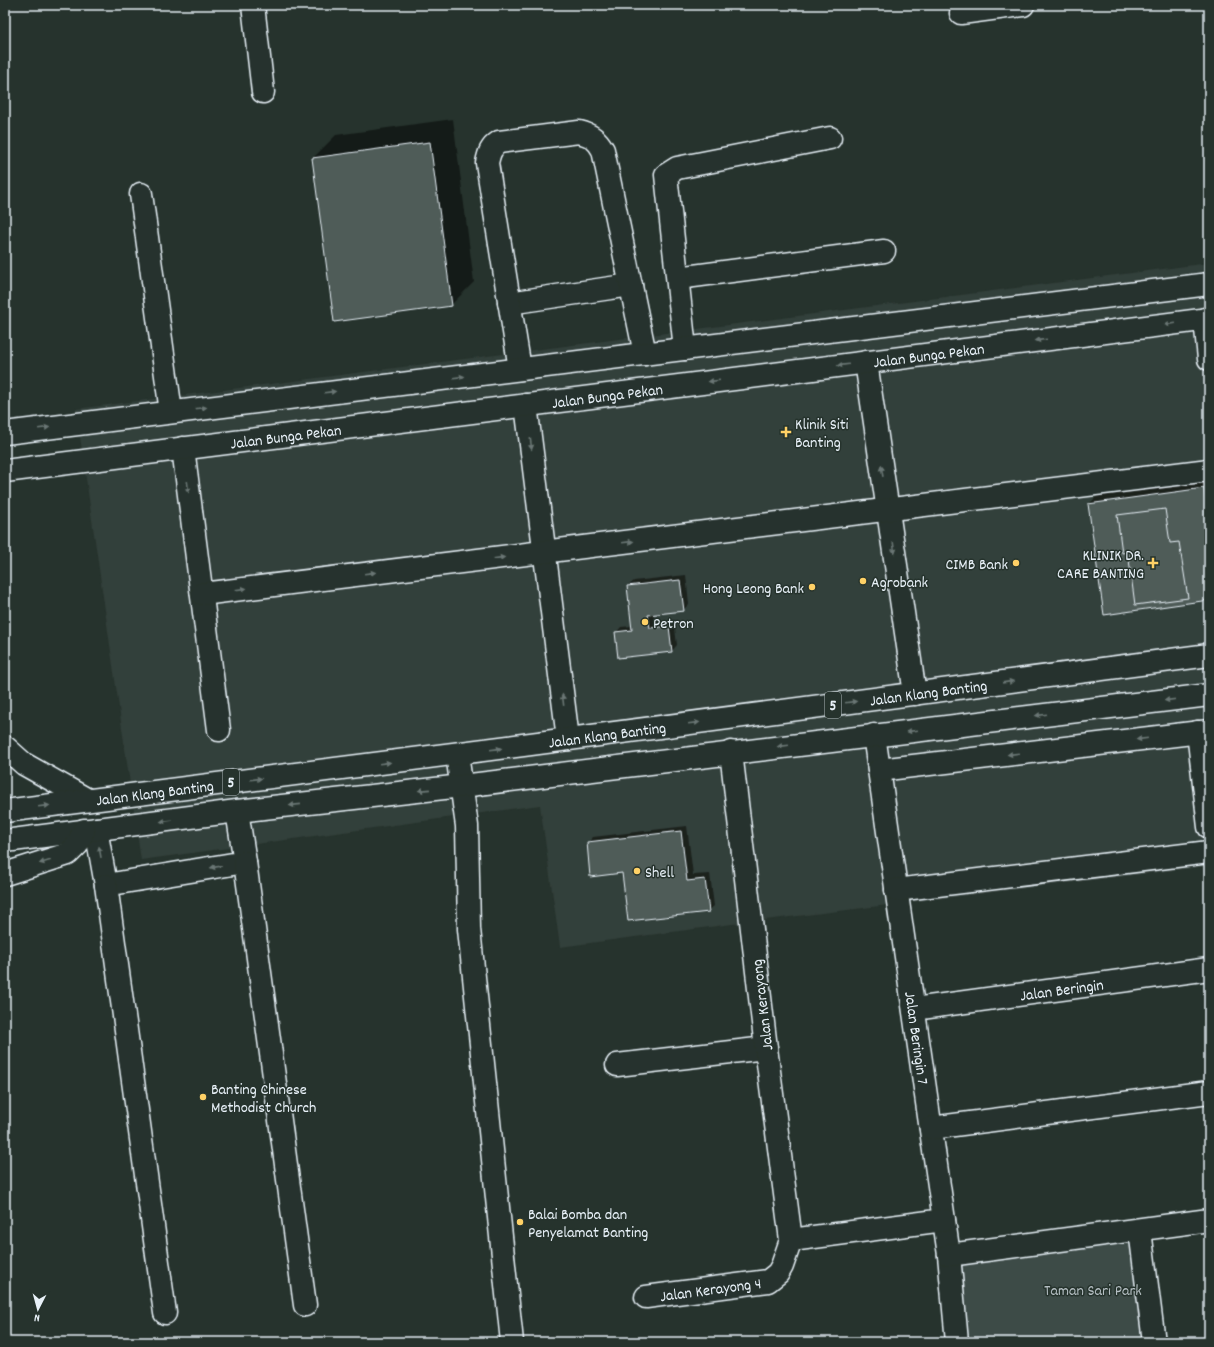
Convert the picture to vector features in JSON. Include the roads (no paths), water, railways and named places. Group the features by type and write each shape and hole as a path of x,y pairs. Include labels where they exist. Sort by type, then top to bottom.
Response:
{"main road":[{"path":"253,5 263,92"},
{"path":"961,13 1021,5"},
{"path":"520,369 487,163 489,154 492,146 499,142 579,132 590,135 598,141 603,150 645,354"},
{"path":"685,349 666,175 677,168 830,138"},
{"path":"141,194 171,412"},
{"path":"678,278 884,251"},
{"path":"5,433 1209,284"},
{"path":"509,303 631,285"},
{"path":"1207,319 1209,359"},
{"name":"Jalan Bunga Pekan","path":"5,471 1207,319"},
{"path":"866,362 915,694"},
{"path":"526,405 568,739"},
{"path":"184,448 219,730"},
{"path":"202,594 1209,470"},
{"name":"Jalan Klang Banting","path":"5,811 458,754 1209,655"},
{"name":"Jalan Klang Banting","path":"5,841 237,811 462,786 731,752 1209,695"},
{"path":"879,770 1203,731 1209,826"},
{"name":"Jalan Beringin 7","path":"874,735 949,1255 957,1342"},
{"path":"5,746 24,764 88,800"},
{"name":"Jalan Kerayong","path":"731,752 788,1248"},
{"path":"458,754 467,826 469,928 512,1342"},
{"path":"237,811 305,1305"},
{"path":"5,874 68,854 90,830"},
{"path":"90,830 106,885 165,1313"},
{"path":"896,890 1209,852"},
{"path":"106,885 245,862"},
{"name":"Jalan Beringin","path":"914,1009 1209,969"},
{"path":"617,1065 766,1048"},
{"path":"931,1128 1209,1092"},
{"path":"788,1248 944,1220"},
{"path":"949,1255 1209,1220"},
{"path":"1140,1230 1154,1342"},
{"name":"Jalan Kerayong 4","path":"646,1297 768,1281 782,1266 788,1248"}],"place":[{"name":"Klinik Siti Banting","path":"786,432"},
{"name":"CIMB Bank","path":"1016,563"},
{"name":"KLINIK DR. CARE BANTING","path":"1153,563"},
{"name":"Agrobank","path":"863,581"},
{"name":"Hong Leong Bank","path":"812,587"},
{"name":"Petron","path":"645,622"},
{"name":"Shell","path":"637,871"},
{"name":"Banting Chinese Methodist Church","path":"203,1097"},
{"name":"Balai Bomba dan Penyelamat Banting","path":"520,1222"}],"park label":[{"name":"Taman Sari Park","path":"1093,1289"}]}
